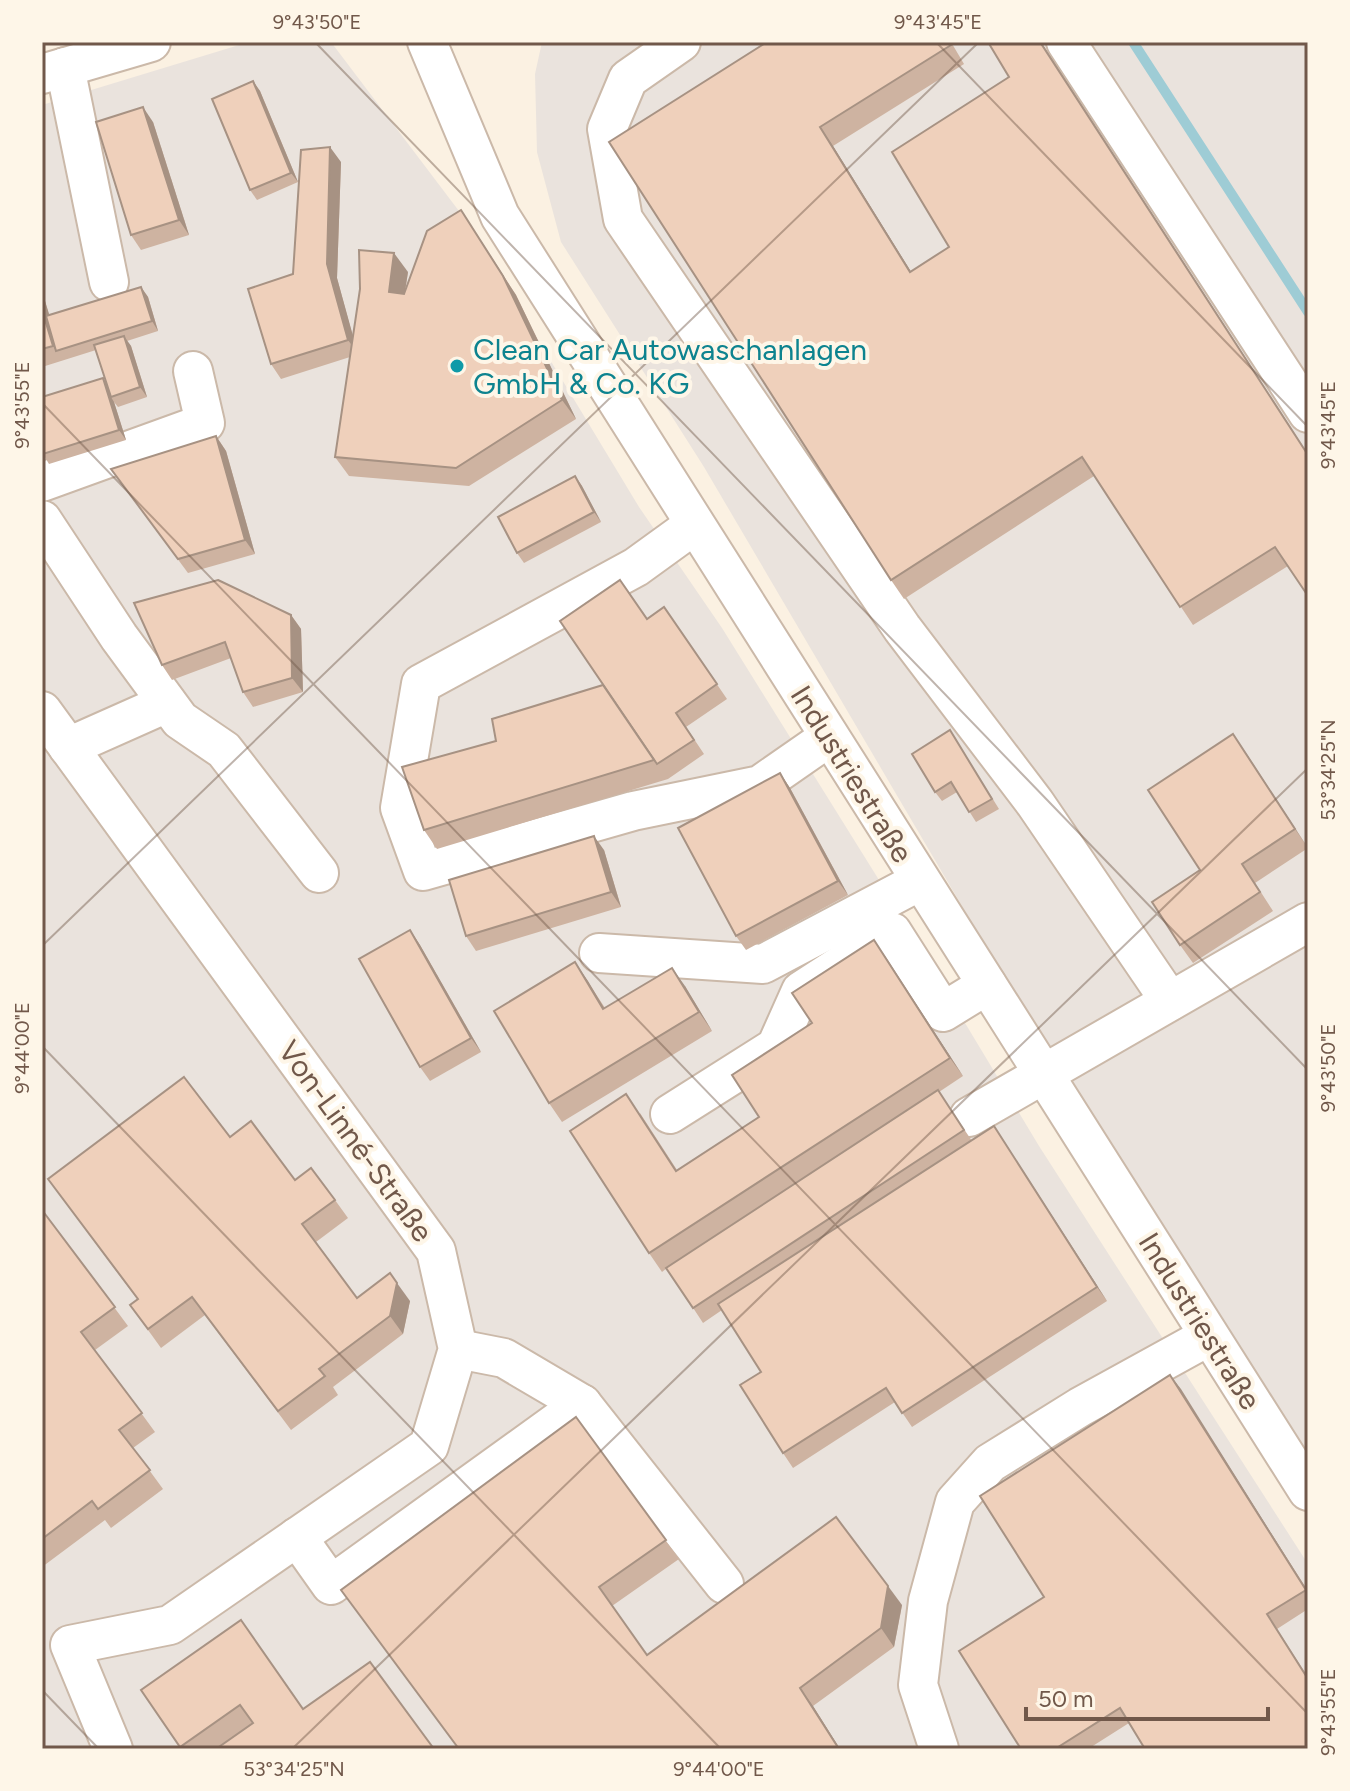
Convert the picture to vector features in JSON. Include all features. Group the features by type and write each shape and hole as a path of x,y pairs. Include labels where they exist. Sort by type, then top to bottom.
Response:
{"street":[{"path":"109,282 53,71 151,42"},
{"name":"Industriestraße","path":"427,42 500,216 1308,1491"},
{"path":"681,42 628,79 607,129 623,219 902,628 1035,803 1170,1001"},
{"path":"1066,42 1081,60 1308,413"},
{"path":"42,482 205,423 193,371"},
{"path":"42,520 119,637 180,720 224,750 319,873"},
{"path":"694,525 636,567 421,684 400,808 423,871 633,811 760,785 829,737"},
{"path":"68,747 167,703"},
{"name":"Von-Linné-Straße","path":"42,711 436,1251 458,1349 429,1446 170,1625 56,1638 113,1749"},
{"path":"599,953 763,964 920,881"},
{"path":"969,1117 1308,922"},
{"path":"670,1114 776,1047 801,991 892,932 943,1012 987,985"},
{"path":"939,1749 918,1685 928,1601 955,1502 990,1463 1080,1407 1209,1336"},
{"path":"458,1349 504,1358 582,1404 724,1584"},
{"path":"297,1537 331,1585 582,1404"}],"shaded area":[{"path":"249,42 331,42 465,219 639,507 722,628 879,880 1039,1146 1308,1564 1308,1749 42,1749 42,105"},
{"path":"542,42 1308,42 1308,1495 704,467 561,242 537,152 535,74"}],"building":[{"path":"767,42 949,42 951,45 820,127 910,272 949,247 892,152 1009,77 988,42 1040,42 1308,455 1308,596 1275,547 1180,607 1082,457 891,580 609,142"},
{"path":"253,81 291,173 250,190 212,99"},
{"path":"143,107 179,220 131,235 96,122"},
{"path":"330,147 327,264 348,340 271,364 248,289 293,274 301,150"},
{"name":"Clean Car Autowaschanlagen GmbH & Co. KG","path":"461,210 503,276 562,400 456,468 335,457 360,289 359,250 394,253 389,292 404,294 427,231"},
{"path":"141,287 152,321 56,351 46,316"},
{"path":"42,310 53,346 42,349"},
{"path":"124,336 140,387 111,397 94,345"},
{"path":"103,378 119,430 43,454 42,397"},
{"path":"216,436 245,540 178,559 111,469"},
{"path":"575,476 594,512 517,553 498,517"},
{"path":"218,580 291,615 292,678 243,692 225,642 162,665 134,603"},
{"path":"620,580 647,619 664,607 717,684 676,713 694,740 657,764 560,621"},
{"path":"603,685 654,760 424,830 402,767 496,741 492,719"},
{"path":"950,730 992,799 969,812 951,782 935,792 912,754"},
{"path":"1233,734 1295,829 1242,864 1260,892 1180,945 1152,902 1200,870 1148,790"},
{"path":"780,773 838,881 736,936 678,828"},
{"path":"594,836 611,892 466,936 449,880"},
{"path":"410,930 471,1038 420,1067 359,959"},
{"path":"874,940 950,1058 649,1253 570,1131 626,1094 676,1171 759,1117 732,1075 812,1023 792,993"},
{"path":"575,962 603,1009 672,968 699,1012 549,1103 494,1011"},
{"path":"184,1077 230,1137 251,1121 295,1180 311,1168 335,1200 302,1224 357,1298 390,1273 397,1283 390,1316 319,1369 325,1376 278,1411 192,1297 148,1329 130,1305 138,1299 48,1179"},
{"path":"938,1090 964,1130 693,1308 666,1268"},
{"path":"994,1126 1097,1287 902,1413 886,1388 783,1453 740,1385 761,1372 718,1304"},
{"path":"42,1210 115,1307 81,1332 142,1413 119,1430 150,1470 98,1509 92,1501 42,1539"},
{"path":"1170,1375 1306,1590 1267,1614 1308,1679 1308,1749 1145,1749 1120,1708 1055,1749 1021,1749 959,1651 1044,1597 980,1496"},
{"path":"576,1417 666,1540 599,1587 647,1655 836,1517 888,1586 881,1628 800,1688 839,1749 459,1749 341,1590"},
{"path":"241,1620 303,1709 370,1662 434,1749 216,1749 253,1723 240,1705 180,1747 141,1690"}],"waterway":[{"path":"1133,42 1308,312"}],"place":[{"name":"Clean Car Autowaschanlagen GmbH & Co. KG","path":"457,366"}]}
